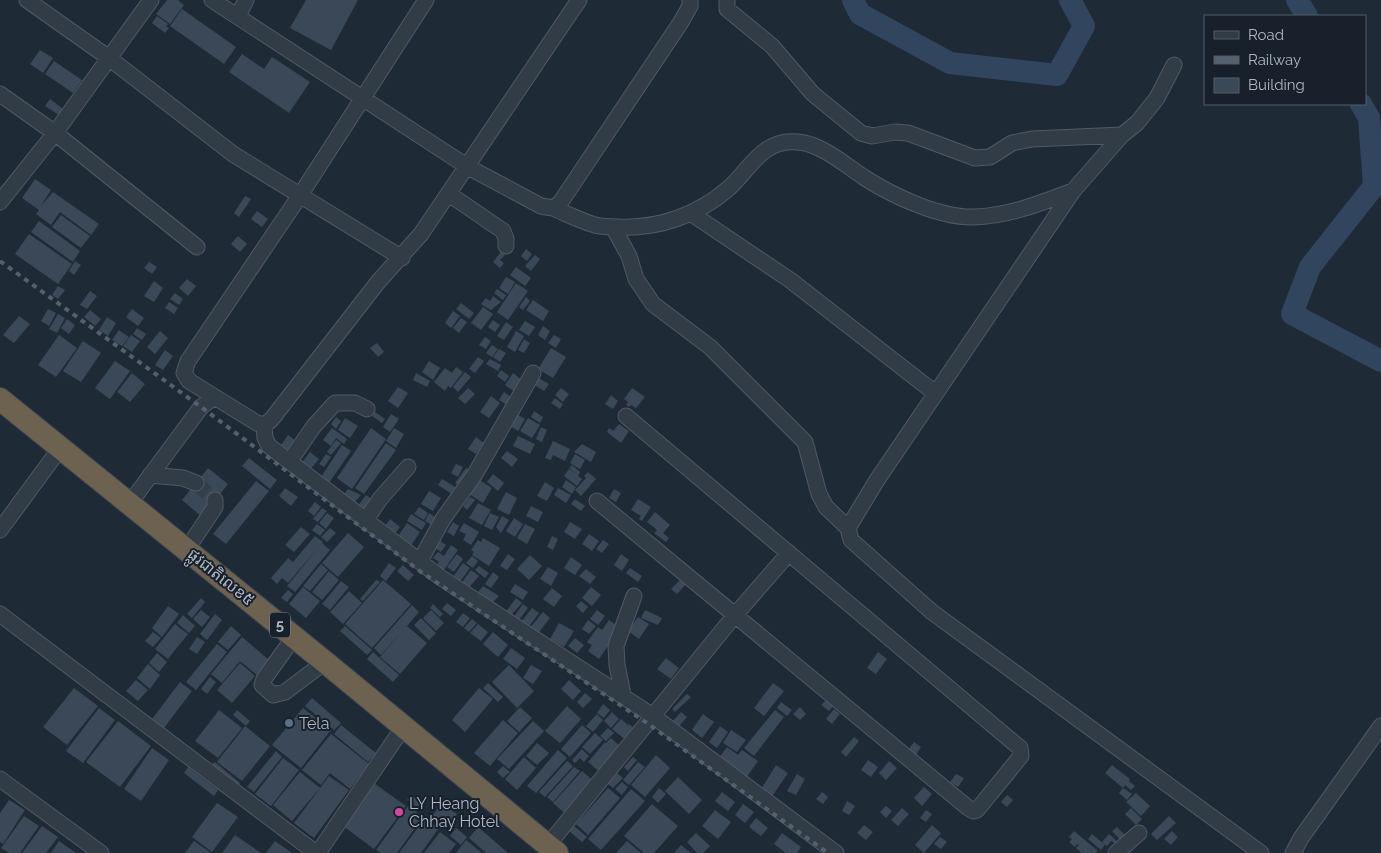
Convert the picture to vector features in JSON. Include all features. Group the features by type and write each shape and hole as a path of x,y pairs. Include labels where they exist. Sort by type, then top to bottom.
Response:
{"highway":[{"name":"ផ្លូវជាតិលេខ៥","path":"0,399 187,549 552,849"}],"street":[{"path":"28,0 109,58 233,154 402,258"},
{"path":"0,202 54,133 152,0"},
{"path":"212,0 468,167 541,206 553,208 596,226 613,227 661,224 692,214 729,187 752,161 771,145 798,142 822,150 875,184 935,211 973,217 1008,212 1073,191"},
{"path":"238,16 246,0"},
{"path":"426,0 299,196 188,361 184,373 189,382 257,424 264,425 271,420 388,270 402,258 468,167 579,0"},
{"path":"553,208 560,203 681,22 690,6 690,0"},
{"path":"727,0 727,9 772,46 813,94 861,133 872,136 895,132 908,133 975,158 990,157 1012,143 1032,139 1122,135"},
{"path":"848,528 876,480 1073,191 1122,135 1136,123 1158,98 1174,65"},
{"path":"0,94 54,133 197,246"},
{"path":"449,194 502,231 506,239 506,246"},
{"path":"692,214 790,280 935,393"},
{"path":"613,227 629,256 636,279 653,304 710,347 805,442 819,494 826,507 848,528 851,540 932,612 1261,853"},
{"path":"420,561 443,519 475,474 534,373"},
{"path":"130,503 201,407 213,398"},
{"path":"289,462 314,426 335,403 355,403 367,409"},
{"path":"597,501 973,811 977,810 1021,756 1020,748 626,416"},
{"path":"264,425 265,438 269,446 365,521 506,621 653,716 836,853"},
{"path":"0,530 61,447"},
{"path":"365,521 380,499 408,467"},
{"path":"150,475 183,478 196,483"},
{"path":"187,549 215,506 215,500"},
{"path":"552,849 653,716 735,615 789,553"},
{"path":"623,696 617,665 616,646 634,596"},
{"path":"0,614 317,853 404,726"},
{"path":"294,637 264,678 262,686 273,695 285,692 325,662"},
{"path":"1293,853 1301,838 1381,726"},
{"path":"0,779 101,853"},
{"path":"1116,853 1139,833"}],"building":[{"path":"167,0 178,0 184,5 170,24 156,14"},
{"path":"306,0 358,0 331,50 290,28"},
{"path":"182,9 236,47 224,64 170,26"},
{"path":"157,16 168,24 166,26 169,28 165,33 152,23"},
{"path":"40,50 53,58 43,73 30,64"},
{"path":"242,54 264,69 272,57 310,82 289,113 229,72"},
{"path":"54,61 82,80 73,93 45,74"},
{"path":"50,99 63,109 59,115 45,106"},
{"path":"35,179 51,190 41,206 53,192 99,224 91,235 60,212 51,225 36,214 39,210 22,198"},
{"path":"245,196 251,199 239,217 234,213"},
{"path":"257,211 268,219 262,227 251,219"},
{"path":"61,215 90,236 81,248 52,227"},
{"path":"39,221 80,251 73,262 31,232"},
{"path":"29,234 72,264 58,284 15,254"},
{"path":"238,236 247,244 240,252 231,244"},
{"path":"526,249 532,254 527,261 521,256"},
{"path":"501,252 505,255 500,260 504,263 500,268 493,262"},
{"path":"535,255 540,259 531,271 525,266"},
{"path":"75,261 81,265 74,275 69,271"},
{"path":"149,262 157,267 152,274 144,268"},
{"path":"516,267 531,278 525,286 510,275"},
{"path":"506,277 515,282 508,294 499,288"},
{"path":"187,279 196,286 188,296 179,288"},
{"path":"154,281 163,288 154,302 144,296"},
{"path":"516,283 528,291 508,320 497,312"},
{"path":"58,286 65,290 58,299 52,295"},
{"path":"497,289 506,295 503,300 494,293"},
{"path":"90,291 97,296 87,309 80,305"},
{"path":"175,293 183,299 179,305 170,299"},
{"path":"493,296 501,302 491,310 481,304 486,298 490,301"},
{"path":"526,297 530,301 523,310 519,307"},
{"path":"533,300 549,311 543,321 526,310"},
{"path":"169,302 178,308 174,314 165,308"},
{"path":"461,303 474,313 469,319 456,309"},
{"path":"483,307 493,314 481,330 471,323"},
{"path":"48,309 56,313 49,326 41,321"},
{"path":"132,309 144,318 138,326 126,317"},
{"path":"90,310 101,319 95,326 84,317"},
{"path":"453,311 460,316 451,328 445,323"},
{"path":"58,314 65,318 57,333 49,329"},
{"path":"19,316 30,324 14,343 3,335"},
{"path":"107,317 116,323 108,336 99,330"},
{"path":"461,318 467,322 459,333 453,328"},
{"path":"67,319 75,325 69,334 61,328"},
{"path":"493,320 500,325 495,332 488,327"},
{"path":"525,321 535,327 529,336 519,330"},
{"path":"506,322 513,327 504,340 497,336"},
{"path":"543,326 550,331 545,340 538,335"},
{"path":"137,328 146,334 142,340 133,334"},
{"path":"119,330 129,337 122,346 112,340"},
{"path":"160,331 168,338 155,354 147,347"},
{"path":"516,331 524,336 515,352 507,347"},
{"path":"59,335 77,348 56,377 38,365"},
{"path":"131,335 140,341 132,352 123,346"},
{"path":"554,335 561,339 556,348 548,343"},
{"path":"485,337 491,341 486,349 479,345"},
{"path":"524,339 530,343 524,353 518,350"},
{"path":"83,341 101,353 81,382 63,371"},
{"path":"377,343 384,352 378,357 370,348"},
{"path":"492,345 498,349 492,357 486,353"},
{"path":"551,348 566,357 553,378 538,369"},
{"path":"499,349 506,353 500,362 493,357"},
{"path":"165,350 173,356 163,370 155,365"},
{"path":"478,357 484,361 475,373 469,369"},
{"path":"490,359 501,365 498,371 486,364"},
{"path":"115,361 130,371 110,399 95,388"},
{"path":"429,361 440,368 433,380 422,372"},
{"path":"456,367 463,372 451,388 448,386 445,391 434,382 445,368 452,373"},
{"path":"501,370 509,376 505,382 497,376"},
{"path":"465,372 471,377 458,392 453,387"},
{"path":"132,373 145,384 130,402 117,392"},
{"path":"416,373 430,381 427,387 413,380"},
{"path":"513,373 523,381 515,392 505,385"},
{"path":"537,377 549,384 544,391 533,384"},
{"path":"398,387 408,393 398,408 388,401"},
{"path":"468,388 475,394 465,404 458,398"},
{"path":"561,388 569,394 563,402 555,395"},
{"path":"632,388 645,397 636,408 626,405 628,402 624,399"},
{"path":"504,392 515,400 510,407 499,400"},
{"path":"611,395 618,401 613,409 605,404"},
{"path":"491,396 500,403 489,418 480,412"},
{"path":"555,398 563,404 560,409 551,403"},
{"path":"534,411 543,417 540,423 531,417"},
{"path":"375,412 385,419 382,423 372,416"},
{"path":"515,413 525,419 518,431 508,425"},
{"path":"391,414 399,419 390,432 383,427"},
{"path":"336,417 341,421 336,429 331,424"},
{"path":"345,418 358,426 350,438 338,430"},
{"path":"528,418 540,425 532,438 520,431"},
{"path":"619,424 629,431 621,443 607,432 609,428 613,431"},
{"path":"541,427 547,430 542,442 536,439"},
{"path":"332,428 347,439 344,444 336,438 331,446 323,440"},
{"path":"371,428 386,439 352,489 337,478"},
{"path":"394,428 404,434 396,448 386,441"},
{"path":"288,435 296,441 289,451 281,445"},
{"path":"518,436 535,444 530,454 513,446"},
{"path":"476,437 484,443 476,454 468,449"},
{"path":"336,440 341,443 331,455 327,452"},
{"path":"553,441 570,449 565,461 553,455 551,460 545,458"},
{"path":"386,443 396,450 364,494 355,488"},
{"path":"582,444 596,452 591,462 574,452"},
{"path":"342,445 351,451 329,483 321,477"},
{"path":"507,451 518,459 512,467 501,458"},
{"path":"310,452 319,459 309,471 301,464"},
{"path":"326,454 331,457 324,467 319,464"},
{"path":"575,454 585,460 580,469 570,463"},
{"path":"249,458 277,480 270,489 242,466"},
{"path":"456,464 463,467 458,477 451,473"},
{"path":"572,465 580,472 578,476 582,479 577,486 564,476 569,469 576,473 569,468"},
{"path":"208,468 228,484 202,517 182,500"},
{"path":"466,468 474,473 464,489 455,483"},
{"path":"588,472 596,479 581,496 575,490 586,478 584,476"},
{"path":"493,474 504,483 498,491 487,482"},
{"path":"475,477 492,488 483,503 466,492"},
{"path":"442,479 462,491 458,498 438,485"},
{"path":"566,480 576,487 572,494 562,487"},
{"path":"256,481 269,491 226,544 213,534"},
{"path":"545,482 554,488 547,501 537,496"},
{"path":"285,488 298,497 291,506 279,496"},
{"path":"558,488 571,495 566,503 554,495"},
{"path":"348,489 361,495 353,504 342,497"},
{"path":"614,489 621,493 616,502 609,498"},
{"path":"429,491 441,498 433,511 421,504"},
{"path":"506,492 517,498 509,515 497,509"},
{"path":"366,495 373,500 363,512 357,507"},
{"path":"470,497 475,500 467,510 463,506"},
{"path":"575,499 585,506 581,511 571,504"},
{"path":"638,499 651,507 642,521 639,519 641,516 631,510"},
{"path":"315,502 321,507 314,516 308,511"},
{"path":"478,503 491,510 482,525 469,518"},
{"path":"531,506 543,512 538,522 526,516"},
{"path":"419,507 428,513 424,520 414,514"},
{"path":"322,508 327,511 318,522 313,519"},
{"path":"655,512 670,525 663,533 669,538 666,542 654,533 657,530 647,522"},
{"path":"327,513 334,518 326,529 319,523"},
{"path":"429,513 439,520 435,527 425,521"},
{"path":"490,513 499,517 492,530 484,526"},
{"path":"411,514 426,523 422,530 407,521"},
{"path":"502,516 509,520 501,533 496,527"},
{"path":"514,518 523,524 515,537 506,531"},
{"path":"390,519 400,527 392,538 382,530"},
{"path":"453,522 459,526 454,536 447,532"},
{"path":"570,522 582,529 575,539 564,532"},
{"path":"407,523 420,532 408,550 395,541"},
{"path":"464,523 479,532 471,545 463,540 466,534 459,531"},
{"path":"317,524 325,530 320,536 312,530"},
{"path":"525,524 535,529 527,544 517,538"},
{"path":"301,527 310,534 294,552 285,545"},
{"path":"330,528 336,533 327,542 321,537"},
{"path":"348,533 364,547 338,577 322,563"},
{"path":"589,534 599,541 592,551 582,544"},
{"path":"315,536 323,542 288,583 282,578 277,584 271,578 288,558 293,562"},
{"path":"552,536 558,539 553,550 547,547"},
{"path":"436,538 446,545 441,552 431,545"},
{"path":"483,538 500,548 489,566 472,555 474,552 471,550 478,540 481,542"},
{"path":"603,540 609,544 602,553 596,549"},
{"path":"322,543 330,550 295,592 287,586"},
{"path":"451,545 458,550 441,574 434,569 439,562 433,558 438,552 444,556"},
{"path":"457,554 463,559 454,572 447,567"},
{"path":"508,554 515,559 507,570 500,566"},
{"path":"621,554 629,560 622,571 614,565"},
{"path":"530,555 542,566 529,580 517,569"},
{"path":"472,556 478,561 473,568 466,563"},
{"path":"571,557 582,565 575,575 564,568"},
{"path":"389,563 396,568 386,581 380,576"},
{"path":"463,563 470,568 459,583 452,578"},
{"path":"321,564 328,570 310,591 303,586"},
{"path":"403,565 414,575 408,581 397,571"},
{"path":"479,566 489,573 485,578 475,570"},
{"path":"548,567 558,573 551,586 540,579"},
{"path":"630,568 642,576 638,582 626,573"},
{"path":"586,569 596,577 590,584 579,576"},
{"path":"471,570 479,576 467,590 460,585"},
{"path":"329,571 339,580 322,600 312,592"},
{"path":"493,572 499,577 491,588 485,584"},
{"path":"684,576 689,581 677,594 671,589"},
{"path":"376,580 380,582 363,601 360,599"},
{"path":"383,580 411,604 372,648 345,624"},
{"path":"341,581 349,587 330,610 322,604"},
{"path":"515,584 528,592 523,600 510,592"},
{"path":"483,586 499,596 489,606 475,596"},
{"path":"303,587 320,601 306,618 289,604"},
{"path":"591,587 601,595 592,606 582,598"},
{"path":"552,588 562,596 554,607 543,599"},
{"path":"288,590 293,594 287,602 281,598"},
{"path":"349,591 362,603 343,624 330,612"},
{"path":"201,598 205,602 192,618 187,614"},
{"path":"516,598 522,603 508,619 503,616"},
{"path":"581,601 588,607 583,613 576,606"},
{"path":"447,603 456,610 451,616 442,609"},
{"path":"433,604 443,614 440,617 430,608"},
{"path":"523,604 528,608 515,625 510,622"},
{"path":"412,605 419,612 407,626 427,643 400,674 380,657 404,629 381,655 374,648"},
{"path":"168,606 179,614 162,637 152,628"},
{"path":"532,608 539,613 525,632 518,626"},
{"path":"201,610 210,617 202,627 193,619"},
{"path":"431,610 444,623 436,631 423,618"},
{"path":"597,610 605,616 598,625 590,619"},
{"path":"645,610 662,618 658,625 641,618"},
{"path":"543,612 550,618 536,636 528,630"},
{"path":"463,613 470,618 463,627 456,622"},
{"path":"215,614 222,620 207,640 200,634"},
{"path":"183,615 195,626 189,633 177,623"},
{"path":"638,617 649,624 639,639 628,631"},
{"path":"421,618 436,633 429,640 414,625"},
{"path":"472,619 477,623 469,632 464,628"},
{"path":"588,620 596,626 589,634 582,629"},
{"path":"609,620 620,628 599,659 588,651 592,645 587,642 598,627 602,630"},
{"path":"559,623 574,631 564,647 550,639"},
{"path":"175,624 188,634 168,659 155,649"},
{"path":"478,624 488,632 481,641 470,633"},
{"path":"231,626 241,635 228,650 218,642"},
{"path":"345,626 372,650 367,655 340,631"},
{"path":"153,632 161,638 153,647 145,641"},
{"path":"493,632 508,645 498,657 483,644"},
{"path":"197,637 205,642 197,654 189,649"},
{"path":"242,637 269,660 257,675 240,661 222,683 211,674"},
{"path":"575,638 584,645 577,653 568,646"},
{"path":"217,644 227,652 196,690 186,682"},
{"path":"511,648 525,658 517,669 503,659"},
{"path":"373,652 399,675 393,682 367,659"},
{"path":"878,652 887,659 876,674 867,668"},
{"path":"157,653 167,662 159,672 149,663"},
{"path":"666,658 679,668 671,679 657,669"},
{"path":"240,663 255,676 232,703 217,690"},
{"path":"148,664 160,675 150,689 137,678"},
{"path":"509,665 534,691 517,708 492,682"},
{"path":"531,665 542,671 533,684 523,678"},
{"path":"210,677 216,682 207,694 201,689"},
{"path":"136,680 148,690 138,701 126,691"},
{"path":"569,680 581,691 573,700 561,689"},
{"path":"180,682 192,691 164,728 152,719"},
{"path":"488,683 503,697 498,702 483,688"},
{"path":"773,683 784,691 764,716 754,708"},
{"path":"74,688 98,706 67,745 43,727"},
{"path":"479,688 493,699 465,732 452,720"},
{"path":"585,693 592,699 583,708 577,702"},
{"path":"687,694 691,697 675,712 672,709"},
{"path":"312,698 341,723 334,730 305,706"},
{"path":"826,700 833,706 829,711 821,705"},
{"path":"781,702 792,710 787,716 777,708"},
{"path":"603,704 610,710 604,718 597,713"},
{"path":"567,706 581,719 560,743 545,731"},
{"path":"520,707 532,718 519,732 507,721"},
{"path":"800,707 806,714 800,720 793,714"},
{"path":"99,708 115,720 83,763 66,751"},
{"path":"303,708 331,730 301,768 272,745"},
{"path":"834,709 840,714 832,724 826,719"},
{"path":"219,710 242,728 218,758 195,741"},
{"path":"237,710 250,721 246,726 233,715"},
{"path":"775,710 784,717 754,756 744,748"},
{"path":"612,712 619,719 611,728 604,721"},
{"path":"681,712 687,717 679,726 673,721"},
{"path":"597,714 603,720 593,732 586,726"},
{"path":"703,714 714,722 702,738 692,730"},
{"path":"621,719 628,725 625,729 629,724 641,735 632,745 612,729"},
{"path":"503,720 518,733 490,766 474,753"},
{"path":"118,721 151,746 120,787 86,762"},
{"path":"533,721 544,731 509,769 497,759"},
{"path":"341,725 376,753 368,762 334,734"},
{"path":"582,725 591,733 570,757 561,749"},
{"path":"245,726 270,746 242,781 217,762"},
{"path":"720,726 728,732 717,748 709,742"},
{"path":"608,728 614,733 606,741 600,736"},
{"path":"731,730 746,740 737,752 723,743"},
{"path":"595,733 603,740 590,754 582,747"},
{"path":"331,734 369,764 350,789 330,773 321,785 302,770"},
{"path":"854,737 859,741 846,757 841,752"},
{"path":"611,738 624,750 602,774 588,762 605,742"},
{"path":"914,742 921,747 916,755 908,750"},
{"path":"537,743 549,753 537,765 526,756"},
{"path":"727,747 738,755 742,750 758,761 746,778 718,759"},
{"path":"152,748 169,760 141,801 124,789"},
{"path":"582,749 589,756 584,762 580,758 575,763 572,760"},
{"path":"558,750 567,758 536,793 527,786"},
{"path":"276,751 282,757 254,792 247,787"},
{"path":"656,755 670,768 645,797 631,785"},
{"path":"524,757 536,768 517,790 505,779"},
{"path":"633,757 637,760 628,771 624,767"},
{"path":"283,758 299,770 271,806 255,794"},
{"path":"868,760 878,767 871,777 861,770"},
{"path":"567,761 573,766 545,797 539,792"},
{"path":"889,761 897,768 886,780 879,773"},
{"path":"215,762 240,783 237,787 211,765"},
{"path":"638,762 645,767 629,785 623,780"},
{"path":"776,765 788,773 771,798 760,791"},
{"path":"1112,765 1130,779 1129,781 1135,786 1131,790 1125,785 1123,788 1105,773"},
{"path":"503,766 510,772 503,778 497,772"},
{"path":"188,767 218,790 214,796 184,773"},
{"path":"574,767 580,771 553,802 547,797"},
{"path":"582,771 596,783 568,816 553,803"},
{"path":"300,772 320,788 292,821 273,805"},
{"path":"617,773 623,778 613,788 608,784"},
{"path":"797,774 805,779 796,795 787,791"},
{"path":"956,774 964,778 958,787 950,782"},
{"path":"329,776 349,790 314,838 294,823"},
{"path":"678,777 702,800 689,814 665,791"},
{"path":"622,782 628,787 622,795 615,789"},
{"path":"375,784 406,806 374,849 343,826"},
{"path":"924,787 932,794 922,806 914,798"},
{"path":"608,788 620,798 588,835 576,824"},
{"path":"659,788 666,794 658,803 652,797"},
{"path":"1123,788 1132,794 1127,800 1119,793"},
{"path":"631,789 645,801 601,850 588,839"},
{"path":"722,792 735,802 728,811 715,801"},
{"path":"822,792 828,797 823,804 816,799"},
{"path":"1136,793 1150,806 1141,816 1126,802"},
{"path":"411,795 421,802 418,808 407,800"},
{"path":"1007,795 1013,800 1007,807 1001,802"},
{"path":"9,800 25,810 3,844 0,842 0,813"},
{"path":"847,801 855,806 849,815 842,811"},
{"path":"217,803 238,817 212,852 192,837"},
{"path":"442,803 457,814 448,827 432,816"},
{"path":"652,804 678,826 654,853 644,853 624,836"},
{"path":"743,804 754,812 745,823 735,815"},
{"path":"408,806 423,817 397,853 381,853 376,850"},
{"path":"886,806 892,811 886,818 880,812"},
{"path":"902,808 909,814 898,826 891,820"},
{"path":"1131,808 1142,819 1136,825 1125,814"},
{"path":"715,810 731,822 718,839 702,826"},
{"path":"926,810 932,814 926,822 920,818"},
{"path":"24,816 39,826 20,853 9,853 1,848"},
{"path":"1169,816 1176,823 1157,840 1151,834"},
{"path":"425,818 439,828 421,853 399,853"},
{"path":"756,818 768,828 761,836 749,827"},
{"path":"864,825 873,832 866,840 857,833"},
{"path":"932,825 941,833 924,853 915,845"},
{"path":"42,826 58,837 46,853 22,853"},
{"path":"574,826 587,837 582,842 569,831"},
{"path":"478,827 508,853 486,853 469,838"},
{"path":"1117,827 1126,836 1121,841 1112,831"},
{"path":"456,828 467,837 461,845 450,836"},
{"path":"1074,831 1098,851 1095,853 1082,853 1076,848 1079,845 1077,844 1075,847 1069,842 1072,839 1069,837"},
{"path":"1172,831 1178,837 1171,845 1164,839"},
{"path":"440,832 456,844 449,853 424,853"},
{"path":"696,833 710,846 703,853 697,853 687,842"},
{"path":"782,833 801,847 797,853 786,853 774,844"},
{"path":"1092,834 1105,845 1101,850 1088,839"},
{"path":"1109,834 1118,842 1116,844 1111,841 1107,846 1102,842"},
{"path":"235,835 261,853 222,853"},
{"path":"940,837 947,842 941,849 934,844"},
{"path":"466,840 482,853 456,853"},
{"path":"59,841 76,853 51,853"},
{"path":"194,841 211,853 185,853"},
{"path":"275,841 292,853 266,853"},
{"path":"627,841 641,853 616,853"},
{"path":"681,845 691,853 674,853"}],"waterway":[{"path":"853,0 860,14 950,63 1057,75 1084,26 1070,0"},
{"path":"1297,0 1306,15"},
{"path":"1362,105 1369,118 1374,186 1310,267 1292,314 1381,361"}],"tunnel":[{"path":"196,483 215,500"}],"railway":[{"path":"0,261 201,407 421,572 647,723 828,853"}],"place":[{"name":"Tela","path":"289,723"},
{"name":"LY Heang Chhay Hotel","path":"399,812"}]}
